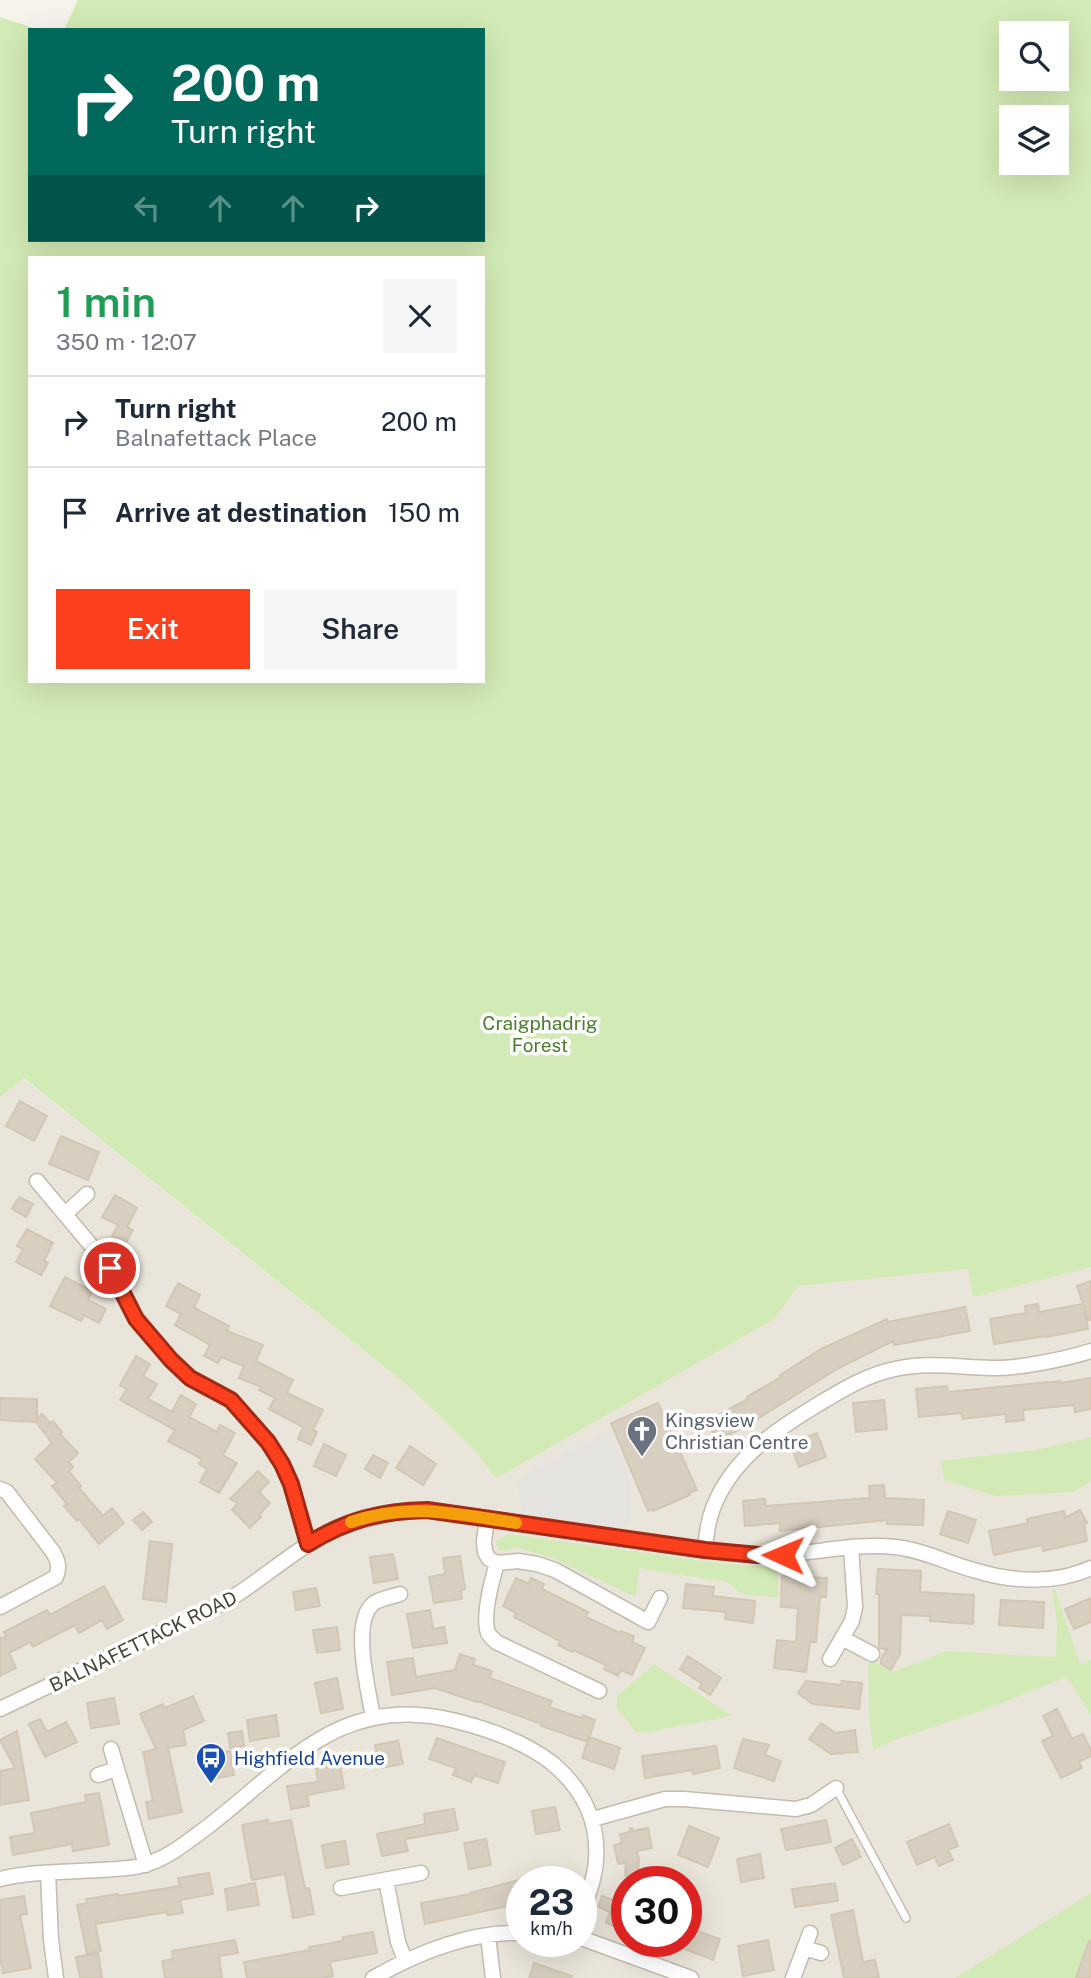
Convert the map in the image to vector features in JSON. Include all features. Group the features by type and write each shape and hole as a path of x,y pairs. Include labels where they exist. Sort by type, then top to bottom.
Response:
{"street":[{"path":"37,1181 110,1268 136,1319 171,1360 190,1378 231,1400 268,1442 291,1484 308,1544"},
{"path":"65,1214 87,1194"},
{"path":"705,1550 712,1509 739,1463 760,1443 869,1376 921,1365 1007,1368 1091,1351"},
{"path":"0,1489 7,1492 53,1552 59,1570 56,1577 0,1607"},
{"name":"BALNAFETTACK ROAD","path":"0,1709 225,1602 247,1590 324,1534 386,1512 427,1510 705,1550 758,1555 783,1555 851,1546 899,1548 1004,1578 1033,1580 1058,1577 1091,1568"},
{"path":"487,1518 485,1552 489,1559 497,1563 518,1561 555,1570 648,1622 660,1598"},
{"path":"830,1659 852,1621 855,1607 851,1546"},
{"path":"497,1563 487,1610 488,1632 496,1642 600,1691"},
{"path":"373,1717 362,1626 374,1603 400,1594"},
{"path":"842,1638 872,1654"},
{"path":"0,1879 24,1874 146,1865 179,1849 307,1745 339,1728 373,1717 415,1714 472,1725 542,1755 564,1773 580,1794 593,1819 595,1866"},
{"path":"111,1749 146,1865"},
{"path":"98,1775 117,1769"},
{"path":"593,1819 665,1799 684,1798 796,1809 811,1805 836,1788"},
{"path":"48,1873 56,1978"},
{"path":"341,1888 421,1873"},
{"path":"386,1880 398,1942 405,1960"},
{"path":"793,1978 810,1933"},
{"path":"373,1978 405,1960 455,1941 506,1934"},
{"path":"488,1936 493,1978"},
{"path":"597,1944 691,1978"},
{"path":"804,1948 821,1954"}],"lane":[{"path":"836,1788 906,1918"}],"shaded area":[{"path":"23,1078 413,1390 475,1451 496,1478 867,1188 1091,1123 1091,1978 0,1978 0,1097"},
{"path":"611,1433 630,1480 630,1522 612,1532 534,1520 523,1513 517,1488 524,1477 598,1436"}],"green space":[{"name":"Craigphadrig Forest","path":"78,0 1091,0 1091,1267 973,1297 968,1269 798,1286 774,1319 496,1478 475,1451 413,1390 24,1078 0,1097 0,17 34,28 28,28 28,242 485,242 485,28 65,28"},
{"path":"1091,1437 1091,1482 1073,1492 996,1496 944,1480 941,1461 1036,1450"},
{"path":"508,1534 702,1561 778,1567 778,1598 741,1594 727,1582 639,1568 636,1597 550,1557 518,1548 501,1551 496,1545 497,1541"},
{"path":"1055,1589 1080,1665 1091,1660 1091,1715 1067,1677 873,1750 868,1667 872,1661 892,1672 947,1651 1056,1657 1057,1622 1052,1590"},
{"path":"654,1664 732,1716 641,1733 635,1731 617,1708 617,1696"},
{"path":"1091,1893 1091,1978 955,1978"}],"building":[{"path":"20,1101 47,1116 34,1141 6,1126"},
{"path":"61,1136 99,1152 88,1180 49,1164"},
{"path":"115,1195 137,1208 127,1227 133,1230 126,1243 112,1236 118,1225 102,1217"},
{"path":"19,1197 33,1204 26,1217 12,1209"},
{"path":"27,1229 53,1243 44,1261 48,1263 41,1275 16,1262 23,1249 17,1246"},
{"path":"65,1277 92,1291 88,1300 106,1309 99,1323 84,1315 81,1321 50,1306"},
{"path":"1091,1281 1091,1320 1088,1320 1084,1308 1088,1329 994,1344 990,1319 1026,1313 1025,1306 1038,1304 1039,1312 1083,1304 1077,1286"},
{"path":"178,1283 200,1295 194,1308 229,1326 227,1331 263,1345 256,1361 293,1380 287,1393 323,1410 313,1430 317,1432 311,1445 298,1439 303,1427 269,1409 275,1398 259,1390 261,1387 239,1378 244,1366 221,1357 218,1363 204,1356 210,1345 175,1325 181,1314 166,1306"},
{"path":"965,1307 970,1331 894,1345 893,1341 837,1369 748,1425 717,1441 707,1421 748,1399 747,1397 821,1349 887,1319 888,1322"},
{"path":"136,1356 150,1364 143,1376 157,1384 148,1399 172,1412 181,1395 196,1404 189,1417 217,1432 220,1425 235,1433 223,1455 237,1463 219,1493 200,1482 207,1469 199,1464 202,1459 168,1441 175,1430 120,1400 127,1389 120,1385"},
{"path":"1091,1378 1091,1409 1075,1412 1074,1405 1023,1410 1024,1420 1006,1422 1006,1414 962,1419 962,1413 919,1417 916,1389 947,1386 948,1392"},
{"path":"0,1398 37,1399 37,1419 42,1414 50,1423 53,1421 62,1432 60,1434 78,1453 69,1462 73,1467 69,1471 81,1486 79,1488 103,1516 112,1508 124,1523 99,1544 79,1519 77,1521 64,1506 67,1504 52,1486 57,1483 35,1459 52,1443 36,1422 0,1420"},
{"path":"884,1400 887,1429 856,1432 853,1403"},
{"name":"Kingsview Christian Centre","path":"658,1403 697,1490 648,1511 611,1423"},
{"path":"817,1433 826,1457 799,1467 790,1444"},
{"path":"324,1444 346,1455 336,1476 314,1466"},
{"path":"410,1446 436,1464 423,1485 396,1468"},
{"path":"373,1455 388,1463 380,1478 365,1469"},
{"path":"258,1471 269,1482 259,1492 270,1503 250,1528 232,1510 238,1503 230,1499"},
{"path":"884,1485 885,1498 924,1500 923,1525 887,1524 888,1520 780,1531 780,1523 745,1526 743,1501 765,1499 766,1506 870,1498 869,1486"},
{"path":"1080,1510 1087,1523 1084,1524 1087,1541 1043,1551 1042,1545 994,1555 989,1531 1028,1523 1027,1519 1064,1511 1065,1518"},
{"path":"948,1511 976,1520 968,1543 940,1534"},
{"path":"143,1512 152,1522 142,1530 133,1520"},
{"path":"150,1541 172,1544 166,1602 143,1599"},
{"path":"393,1554 398,1579 374,1583 370,1557"},
{"path":"460,1556 465,1589 461,1590 462,1599 434,1603 429,1577 445,1574 443,1558"},
{"path":"878,1569 921,1571 920,1592 974,1595 973,1624 930,1621 930,1616 901,1615 900,1654 891,1670 881,1664 887,1649 879,1648 879,1594 876,1594"},
{"path":"782,1576 827,1578 826,1597 820,1597 816,1642 810,1642 806,1672 774,1668 777,1640 796,1642 798,1608 781,1607"},
{"path":"516,1578 529,1584 531,1578 544,1584 542,1589 588,1612 586,1617 620,1633 621,1631 634,1636 632,1642 645,1648 632,1675 621,1670 618,1676 604,1669 606,1665 558,1645 560,1641 514,1617 516,1613 503,1606"},
{"path":"686,1584 714,1587 713,1596 755,1601 753,1623 725,1619 726,1612 683,1608"},
{"path":"104,1586 123,1620 107,1629 102,1620 79,1633 75,1625 33,1647 30,1642 9,1653 16,1668 0,1676 0,1637 1,1639 6,1636 4,1632 47,1610 50,1615"},
{"path":"316,1588 320,1606 296,1610 293,1592"},
{"path":"1091,1598 1091,1622 1074,1629 1065,1609"},
{"path":"1001,1600 1044,1602 1043,1628 999,1625"},
{"path":"430,1610 433,1629 444,1627 447,1643 413,1648 407,1614"},
{"path":"337,1627 340,1650 317,1653 313,1630"},
{"path":"460,1654 475,1659 473,1665 492,1671 490,1678 552,1701 549,1707 595,1720 588,1742 435,1688 392,1695 387,1662 413,1658 416,1677 455,1670"},
{"path":"688,1656 721,1678 710,1695 699,1688 702,1684 680,1669"},
{"path":"337,1678 343,1709 321,1713 315,1683"},
{"path":"806,1681 841,1685 842,1681 862,1683 859,1709 813,1704 798,1693"},
{"path":"193,1696 204,1721 183,1730 186,1745 168,1748 182,1812 149,1819 146,1802 153,1801 143,1752 156,1749 140,1714 163,1704 165,1708"},
{"path":"114,1698 119,1724 91,1728 87,1703"},
{"path":"1057,1709 1072,1739 1083,1734 1091,1750 1091,1756 1079,1762 1082,1768 1061,1778 1042,1741 1053,1736 1043,1716"},
{"path":"276,1715 279,1736 250,1741 247,1720"},
{"path":"40,1719 47,1732 66,1722 77,1742 45,1757 29,1724"},
{"path":"821,1723 836,1733 855,1730 858,1752 831,1754 809,1739"},
{"path":"17,1731 29,1800 0,1805 0,1771 15,1768 0,1740"},
{"path":"242,1731 244,1746 230,1748 228,1733"},
{"path":"589,1737 620,1748 614,1769 582,1758"},
{"path":"437,1738 505,1762 498,1783 474,1775 471,1782 453,1775 456,1768 429,1759"},
{"path":"743,1739 769,1745 765,1755 781,1761 774,1781 734,1768"},
{"path":"398,1741 403,1764 380,1768 375,1745"},
{"path":"716,1746 720,1768 693,1774 692,1770 645,1778 642,1756"},
{"path":"230,1751 234,1775 211,1779 207,1755"},
{"path":"340,1764 344,1788 307,1795 309,1806 291,1809 287,1786 318,1782 316,1768"},
{"path":"99,1793 109,1845 73,1851 72,1844 13,1855 10,1837 35,1833 31,1813 86,1802 85,1795"},
{"path":"555,1807 560,1830 536,1834 532,1811"},
{"path":"454,1809 458,1830 405,1839 408,1851 382,1856 377,1834 425,1824 424,1814"},
{"path":"268,1820 268,1824 291,1820 305,1889 309,1888 314,1914 293,1918 285,1874 252,1880 242,1825"},
{"path":"826,1820 831,1842 786,1850 781,1829"},
{"path":"949,1824 958,1846 948,1850 953,1860 939,1866 935,1857 917,1865 907,1842"},
{"path":"689,1826 719,1838 708,1867 678,1855"},
{"path":"630,1828 633,1831 648,1828 652,1848 637,1851 638,1866 618,1864 614,1845 622,1843 620,1834 630,1832"},
{"path":"486,1839 491,1865 469,1869 464,1843"},
{"path":"852,1839 861,1857 843,1865 835,1848"},
{"path":"345,1841 349,1864 326,1868 322,1845"},
{"path":"760,1854 764,1878 741,1882 737,1859"},
{"path":"209,1873 213,1894 180,1900 183,1913 167,1915 167,1912 95,1924 101,1951 87,1954 77,1905 87,1903 86,1899 180,1886 178,1878"},
{"path":"255,1883 259,1905 228,1910 225,1889"},
{"path":"506,1883 506,1906 425,1924 421,1903"},
{"path":"835,1883 838,1901 795,1907 792,1889"},
{"path":"24,1896 27,1914 20,1915 31,1968 3,1973 0,1958 0,1900"},
{"path":"602,1896 611,1899 611,1925 606,1923 610,1912 598,1907"},
{"path":"853,1910 863,1962 875,1960 879,1978 844,1978 831,1915"},
{"path":"373,1932 377,1953 330,1962 333,1976 247,1978 244,1962 310,1950 309,1947 343,1941 343,1937"},
{"path":"702,1933 720,1939 713,1960 702,1956"},
{"path":"235,1940 238,1953 219,1956 222,1978 165,1978 162,1961 173,1959 172,1951"},
{"path":"768,1940 774,1970 743,1976 738,1946"},
{"path":"1089,1941 1091,1978 1076,1978"},
{"path":"98,1953 102,1978 80,1978 76,1957"},
{"path":"534,1963 572,1976 529,1978"}],"slow traffic":[{"path":"351,1522 386,1512 427,1510 516,1523"}],"place":[{"name":"Kingsview Christian Centre","path":"642,1458"},
{"name":"Highfield Avenue","path":"211,1785"}],"route":[{"path":"110,1268 136,1319 171,1360 190,1378 231,1400 268,1442 291,1484 308,1544 344,1525 368,1517 386,1512 427,1510 705,1550 783,1555"}]}
